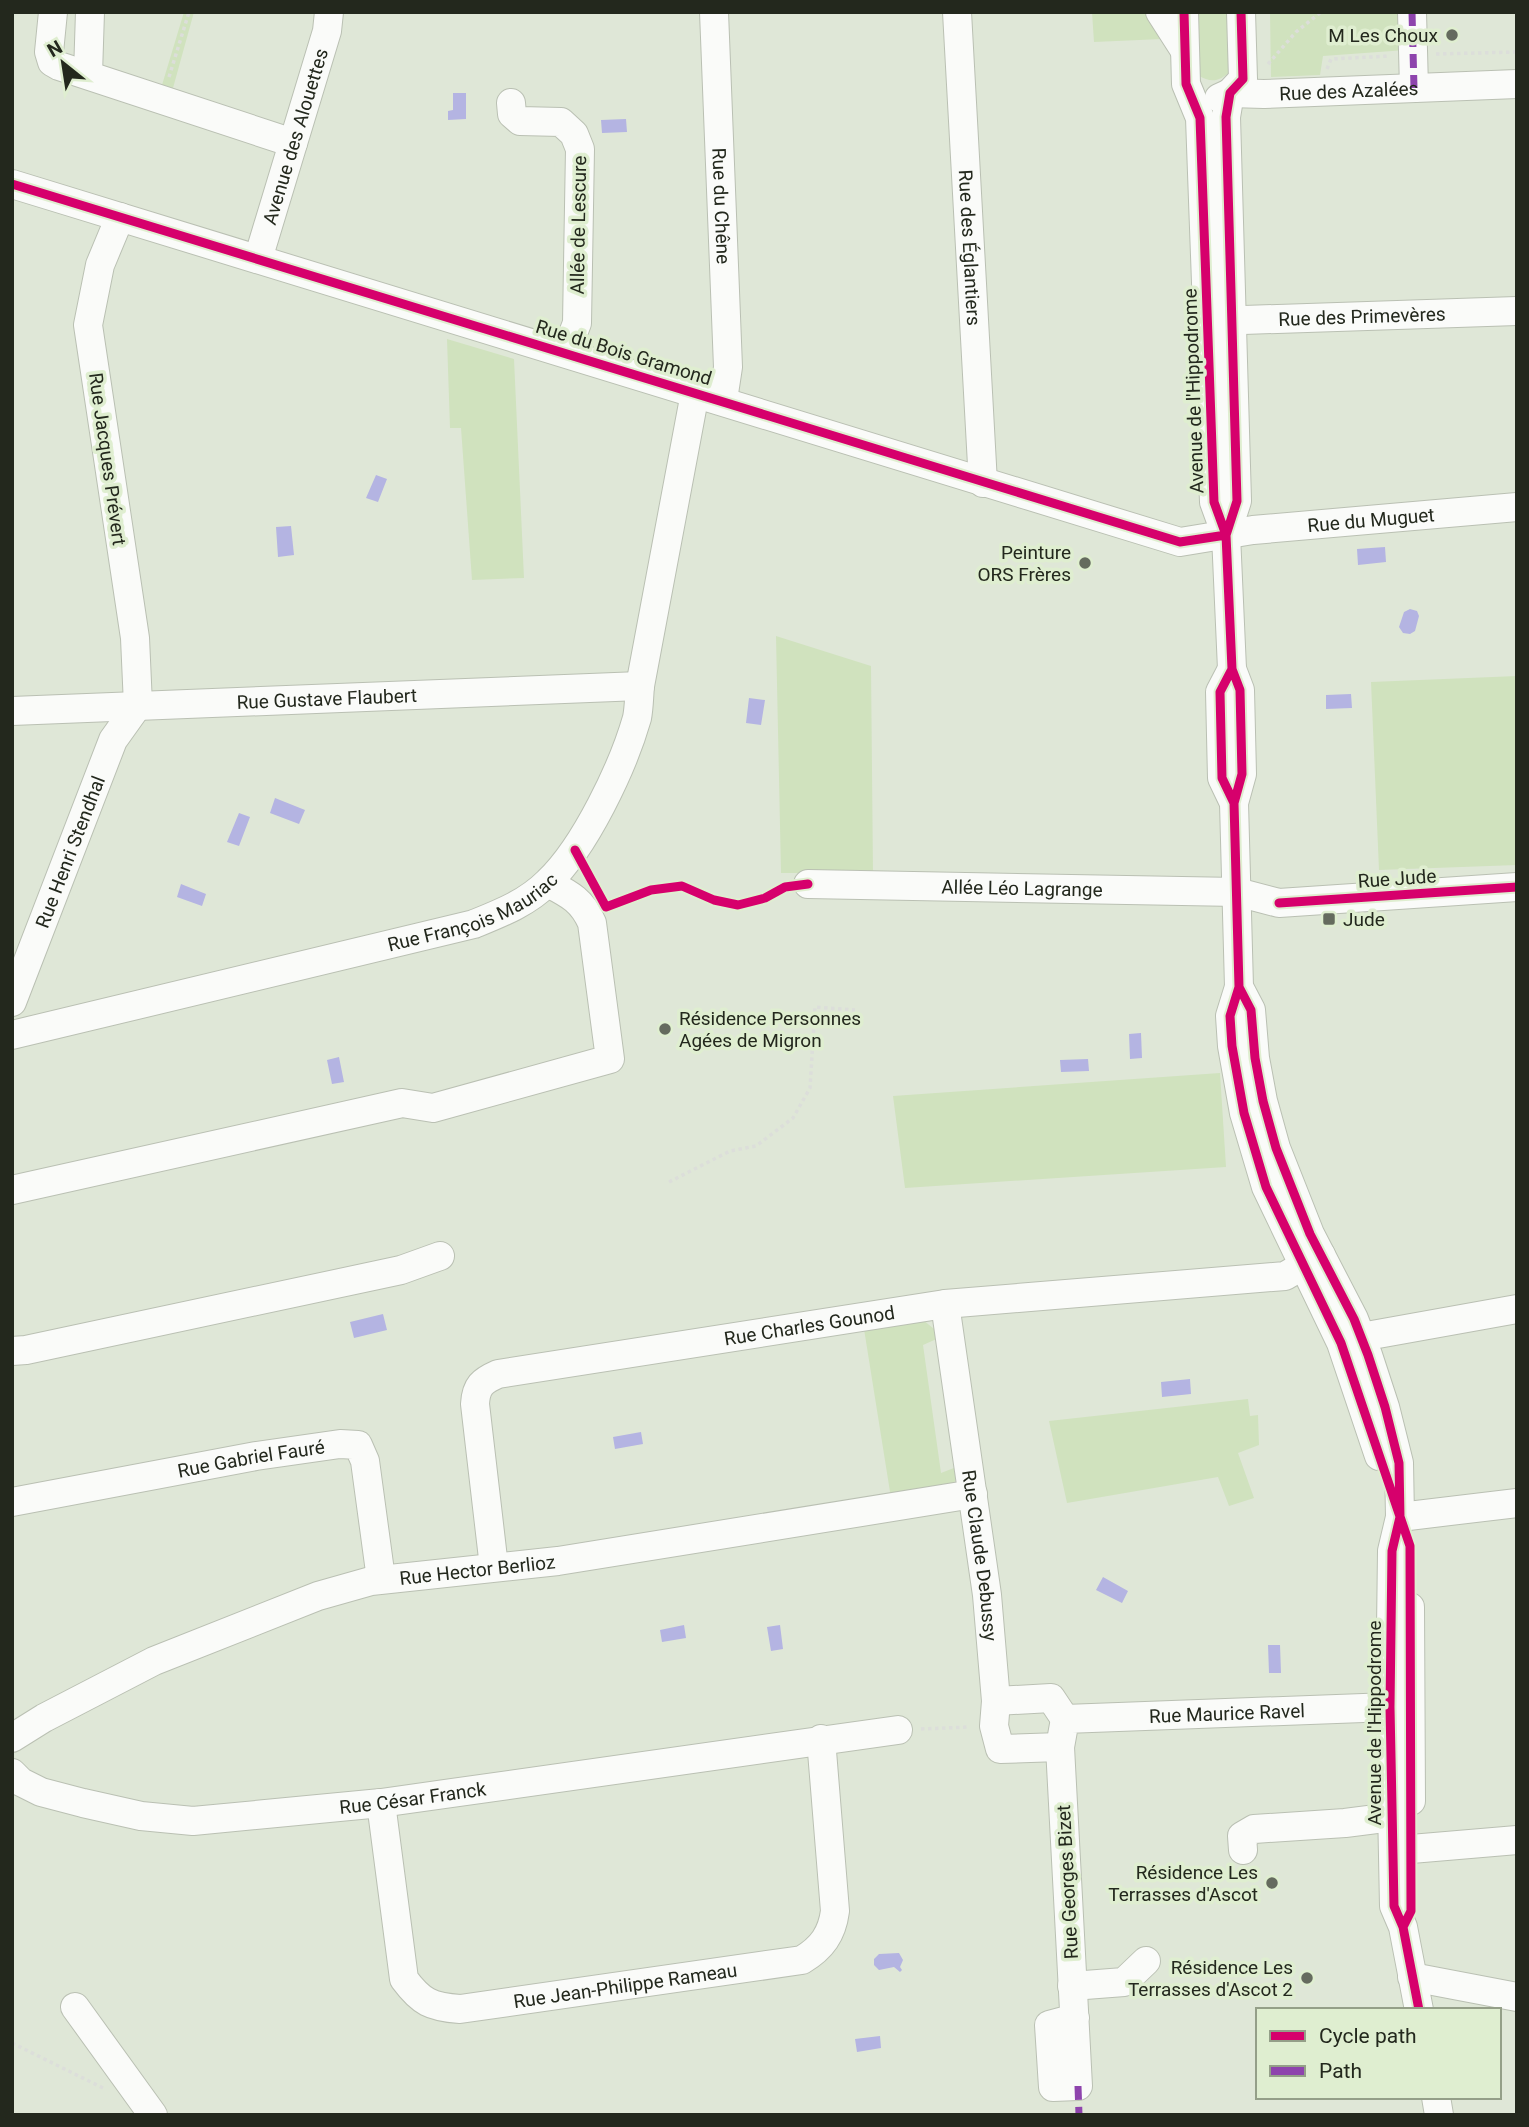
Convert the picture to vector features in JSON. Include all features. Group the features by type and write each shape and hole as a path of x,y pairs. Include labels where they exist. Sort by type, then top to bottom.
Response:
{"street":[{"path":"53,12 48,52 52,62 293,143"},
{"path":"88,74 90,12"},
{"name":"Avenue des Alouettes","path":"258,260 327,31 329,12"},
{"name":"Rue du Chêne","path":"715,12 728,367 723,400"},
{"name":"Rue des Églantiers","path":"957,12 983,483"},
{"path":"1160,12 1185,51"},
{"name":"Avenue de l'Hippodrome","path":"1184,12 1186,84 1200,118 1220,321"},
{"name":"Avenue de l'Hippodrome","path":"1241,12 1242,79 1230,93 1226,117 1214,502 1226,535 1232,669 1220,692 1222,778 1234,803 1239,987 1251,1010 1255,1058 1276,1148 1312,1260 1351,1340 1410,1546 1411,1911 1403,1927"},
{"path":"1412,12 1414,88"},
{"name":"Rue des Azalées","path":"1186,84 1200,95 1221,98 1230,93 1517,84"},
{"name":"Allée de Lescure","path":"512,103 512,114 520,121 561,122 575,134 580,149 577,323 566,352"},
{"name":"Rue du Bois Gramond","path":"12,184 1180,542 1226,535"},
{"name":"Rue Jacques Prévert","path":"120,217 100,265 88,325 135,638 138,705"},
{"name":"Rue des Primevères","path":"1220,321 1517,311"},
{"name":"Rue François Mauriac","path":"12,1035 474,924 514,908 548,883 575,850 593,820 629,744 638,715 640,686 695,393"},
{"name":"Rue du Muguet","path":"1226,535 1252,530 1517,507"},
{"name":"Rue Gustave Flaubert","path":"12,711 640,686"},
{"name":"Rue Henri Stendhal","path":"12,1003 113,740 138,705"},
{"path":"12,1189 402,1103 433,1108 610,1059 592,923 585,908 570,895 548,883"},
{"name":"Allée Léo Lagrange","path":"808,884 1237,892"},
{"name":"Rue Jude","path":"1237,892 1279,903 1517,887"},
{"path":"12,1351 388,1273 440,1256"},
{"name":"Rue Charles Gounod","path":"494,1567 475,1404 475,1392 487,1378 498,1374 946,1304 1285,1276 1312,1260"},
{"name":"Rue Claude Debussy","path":"946,1304 987,1595 995,1714"},
{"path":"1351,1340 1517,1309"},
{"name":"Rue Gabriel Fauré","path":"12,1502 256,1456 340,1444 358,1445 365,1461 381,1579"},
{"name":"Rue Hector Berlioz","path":"12,1738 44,1718 154,1661 318,1596 381,1579 558,1561 973,1494"},
{"path":"1400,1517 1517,1503"},
{"name":"Avenue de l'Hippodrome","path":"1400,1517 1392,1551 1390,1707 1394,1906 1403,1927 1419,2008"},
{"path":"1051,1698 1065,1719 1059,1747 1000,1749 995,1714 1051,1698"},
{"name":"Rue Maurice Ravel","path":"1065,1719 1390,1707"},
{"name":"Rue César Franck","path":"12,1773 21,1782 41,1792 141,1816 194,1821 381,1803 898,1730"},
{"name":"Rue Jean-Philippe Rameau","path":"381,1803 404,1979 415,1995 436,2007 460,2009 802,1960 816,1952 826,1941 833,1926 835,1911 821,1740"},
{"name":"Rue Georges Bizet","path":"1059,1747 1075,2018"},
{"path":"1243,1850 1242,1836 1254,1829 1392,1817"},
{"path":"1411,1849 1517,1840"},
{"path":"1072,1986 1124,1982 1146,1961"},
{"path":"1412,1977 1517,1997"},
{"path":"75,2007 153,2115"}],"path":[{"path":"162,101 189,12"},
{"path":"1263,68 1279,54 1296,32 1321,12"},
{"path":"606,906 651,890 682,886 714,900 738,905 765,898 785,887 808,884"},
{"path":"669,1182 730,1151 755,1146 793,1118 810,1088 815,1007 855,1010"},
{"path":"898,1730 995,1714"},
{"path":"12,2043 106,2090"}],"green space":[{"path":"184,12 194,12 173,88 162,85"},
{"path":"1092,12 1148,12 1162,39 1094,42"},
{"path":"1194,12 1231,12 1231,71 1219,79 1207,80 1198,75"},
{"path":"1270,12 1404,12 1406,50 1323,56 1320,75 1271,77"},
{"path":"447,339 514,359 524,578 472,580 461,428 450,428"},
{"path":"776,636 871,666 873,873 781,873"},
{"path":"1517,676 1517,865 1379,870 1371,682"},
{"path":"1220,1073 1226,1167 905,1188 893,1096"},
{"path":"923,1320 941,1337 923,1345 941,1473 959,1466 958,1476 952,1484 934,1493 891,1498 864,1329"},
{"path":"1248,1399 1250,1416 1258,1415 1259,1445 1238,1453 1254,1498 1229,1506 1218,1477 1067,1503 1049,1421"}],"water":[{"path":"453,93 466,93 466,119 448,120 448,111 453,110"},
{"path":"626,119 627,132 602,133 601,120"},
{"path":"376,475 387,479 378,502 366,498"},
{"path":"291,526 294,555 278,557 276,527"},
{"path":"1385,547 1386,562 1358,565 1357,549"},
{"path":"1410,609 1417,611 1419,616 1415,631 1410,634 1403,633 1399,627 1404,612"},
{"path":"1351,694 1352,708 1326,709 1326,695"},
{"path":"749,698 765,700 761,725 746,723"},
{"path":"275,798 305,810 299,824 270,813"},
{"path":"239,813 250,817 239,846 227,842"},
{"path":"181,884 206,894 202,906 177,897"},
{"path":"1141,1033 1142,1058 1130,1059 1129,1034"},
{"path":"339,1057 344,1082 332,1084 327,1060"},
{"path":"1088,1059 1089,1071 1061,1072 1060,1060"},
{"path":"383,1314 387,1330 354,1338 350,1322"},
{"path":"1190,1379 1191,1394 1162,1397 1161,1382"},
{"path":"641,1432 643,1444 615,1449 613,1437"},
{"path":"1103,1577 1128,1591 1122,1603 1096,1590"},
{"path":"684,1625 686,1638 662,1642 660,1630"},
{"path":"780,1625 783,1649 771,1651 767,1627"},
{"path":"1268,1645 1280,1645 1281,1673 1269,1673"},
{"path":"899,1953 903,1960 900,1972 894,1967 879,1970 874,1965 874,1959 879,1954"},
{"path":"880,2036 881,2048 857,2052 855,2039"}],"marked path":[{"path":"1412,12 1414,88"},
{"path":"1078,2086 1079,2115"}],"cycle path":[{"path":"1184,12 1186,84 1200,118 1214,502 1226,535 1232,669 1240,690 1242,774 1234,803 1239,987 1251,1010 1255,1058 1276,1148 1310,1234 1354,1319 1385,1407 1399,1463 1400,1517 1392,1551 1390,1707 1394,1906 1403,1927 1419,2008"},
{"path":"1226,535 1237,501 1226,117 1230,93 1243,79 1241,12"},
{"path":"12,184 1180,542 1226,535"},
{"path":"1232,669 1220,692 1222,778 1234,803"},
{"path":"575,850 606,907 651,890 682,886 714,900 738,905 765,898 785,887 808,884"},
{"path":"1279,903 1517,887"},
{"path":"1239,987 1230,1016 1232,1046 1244,1113 1266,1187 1341,1343 1410,1546 1411,1911 1403,1927"}],"place":[{"name":"M Les Choux","path":"1452,35"},
{"name":"Peinture ORS Frères","path":"1085,563"},
{"name":"Jude","path":"1329,919"},
{"name":"Résidence Personnes Agées de Migron","path":"665,1029"},
{"name":"Résidence Les Terrasses d'Ascot","path":"1272,1883"},
{"name":"Résidence Les Terrasses d'Ascot 2","path":"1307,1978"}]}
